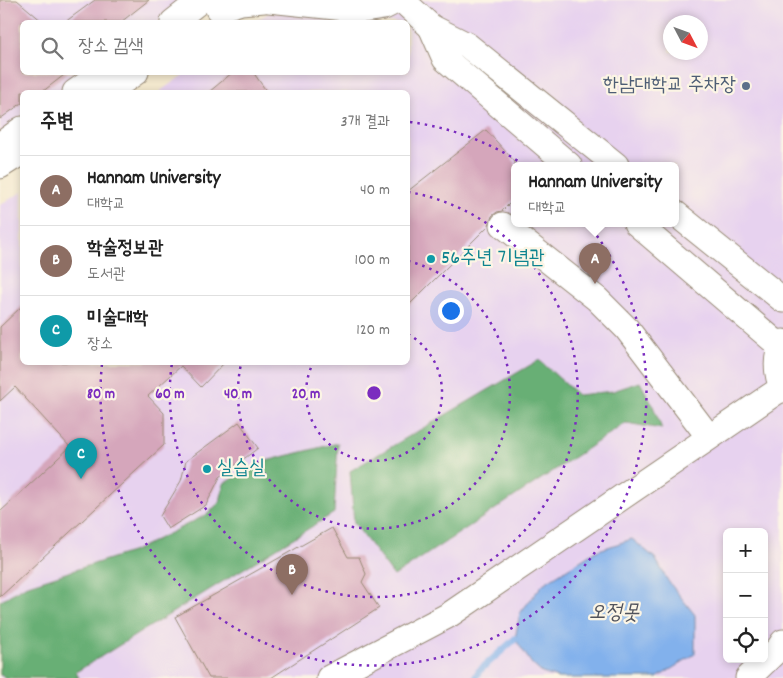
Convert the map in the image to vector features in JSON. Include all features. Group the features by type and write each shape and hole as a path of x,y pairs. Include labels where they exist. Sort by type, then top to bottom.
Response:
{"street":[{"path":"178,20 212,8 241,2 264,0"},
{"path":"269,0 364,10 384,7 398,0"},
{"path":"402,0 431,27 466,45 612,162"},
{"path":"431,27 445,59 565,162"},
{"path":"78,90 100,75"},
{"path":"111,90 132,75"},
{"path":"0,145 20,130"},
{"path":"0,166 20,153"},
{"path":"679,216 783,300"},
{"path":"503,225 596,299 627,329 709,436"},
{"path":"329,678 450,615 709,436 782,389 777,361 782,344 641,227"},
{"path":"748,678 783,642"}],"shaded area":[{"path":"0,0 185,0 182,5 161,20 20,20 20,75 88,75 66,90 20,90 20,123 0,138"},
{"path":"289,0 783,0 783,678 0,678 0,205 20,193 20,365 410,365 410,90 162,90 183,75 410,75 410,20 257,20"}],"green space":[{"path":"539,360 578,395 613,391 640,382 653,406 662,429 626,423 394,576 354,523 350,471"},
{"path":"338,443 334,513 76,672 79,678 7,678 0,675 0,601 25,586 134,551 206,515 220,502 224,483 266,461"}],"water":[{"name":"오정못","path":"632,539 655,558 668,581 695,615 695,654 657,678 558,678 542,673 532,664 515,639 520,613 543,584 596,551"}],"building":[{"path":"0,0 17,0 41,20 20,20 20,75 64,75 45,90 20,90 20,104 0,119"},
{"path":"95,0 149,0 124,20 68,20"},
{"path":"229,75 255,75 266,90 211,90"},
{"name":"56주년 기념관","path":"486,130 515,162 511,162 511,202 502,211 492,216 489,225 410,304 410,189"},
{"path":"20,308 20,365 222,365 201,387 181,366 148,396 164,413 164,445 0,597 0,512 70,447 15,387 0,401 0,327"},
{"name":"실습실","path":"239,422 258,448 220,477 206,505 168,529 160,516 181,481 186,461"},
{"path":"332,528 348,557 359,557 366,574 362,582 379,608 271,678 209,678 175,617"}],"waterway":[{"path":"475,678 479,671 515,639"}],"place":[{"name":"한남대학교 주차장","path":"746,86"},
{"name":"56주년 기념관","path":"431,259"},
{"name":"Hannam University","path":"595,284"},
{"name":"실습실","path":"207,469"},
{"name":"미술대학","path":"81,479"},
{"name":"학술정보관","path":"292,595"}]}
